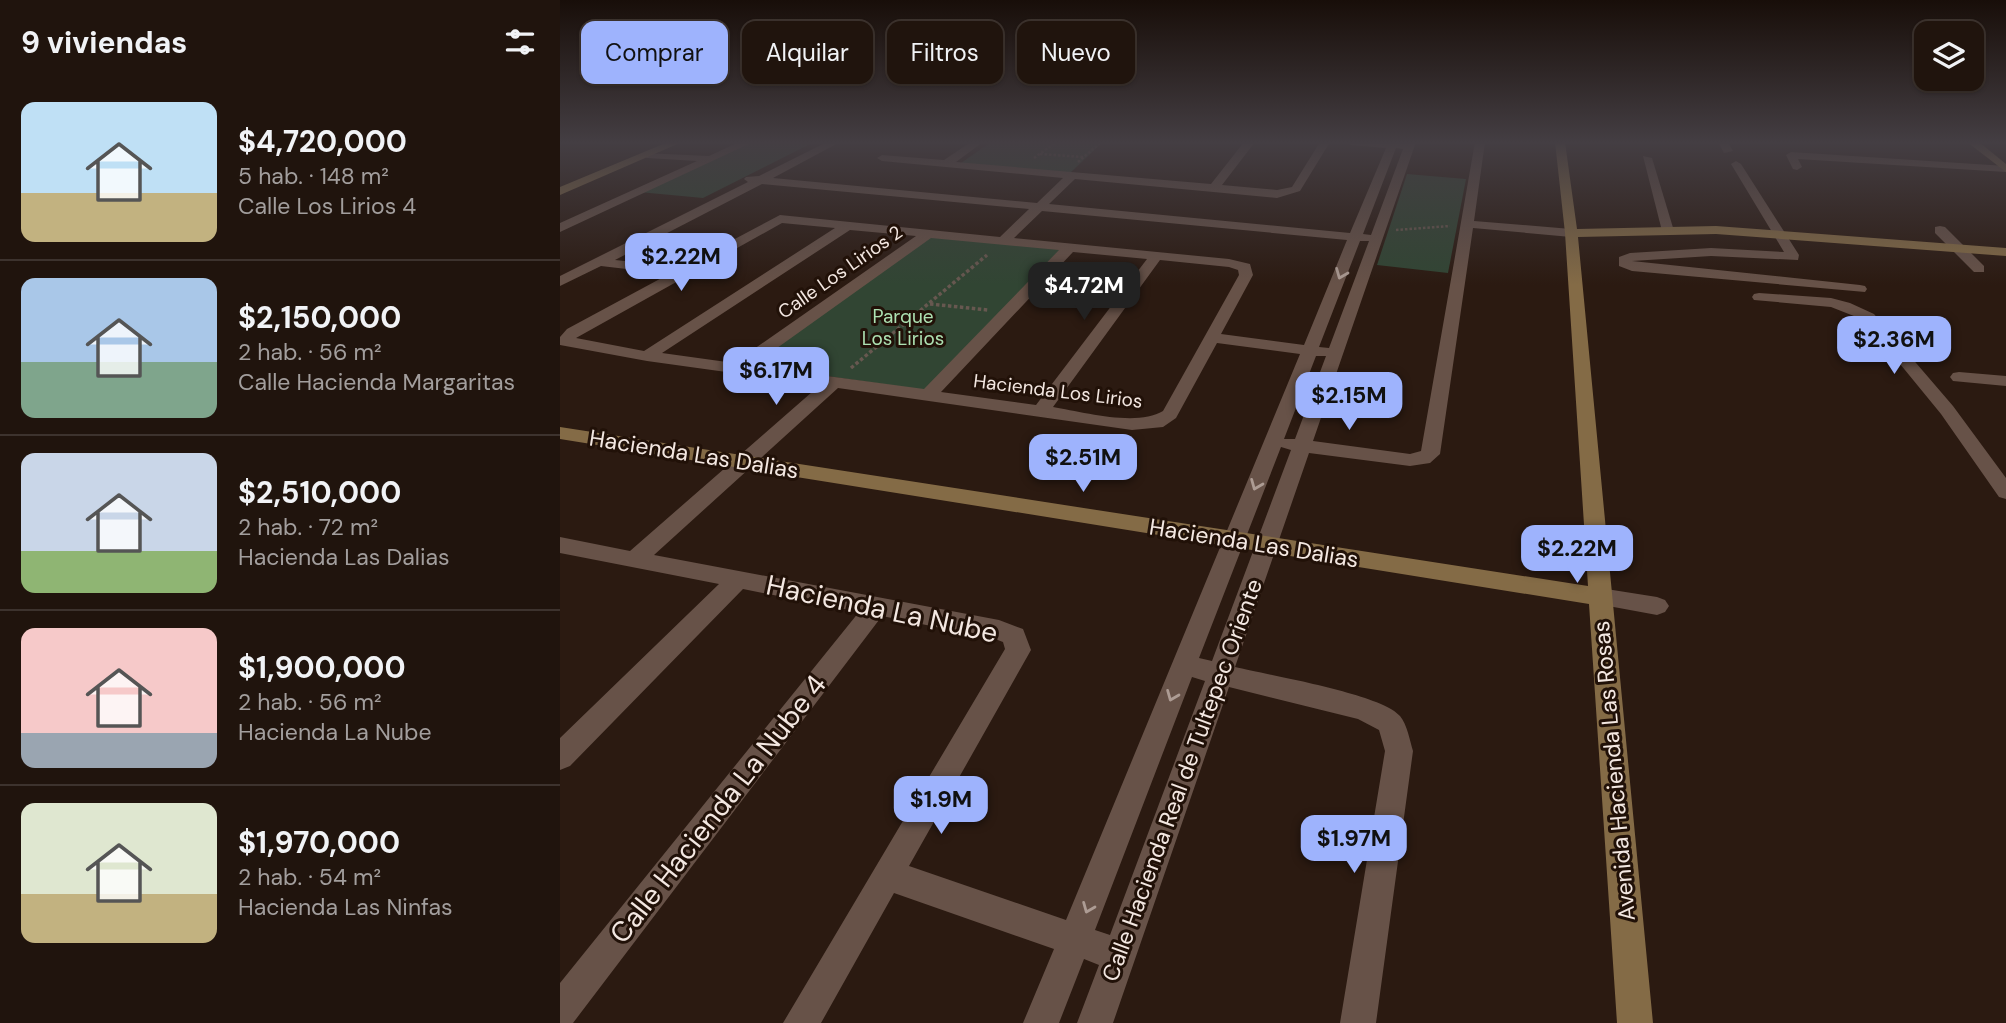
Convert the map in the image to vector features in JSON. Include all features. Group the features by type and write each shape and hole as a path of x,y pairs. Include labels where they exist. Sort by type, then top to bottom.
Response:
{"street":[{"path":"560,228 644,190"},
{"path":"560,273 735,190"},
{"path":"560,282 737,190"},
{"path":"858,190 1370,236"},
{"path":"1004,240 1055,190"},
{"path":"1227,190 1290,193 1295,190"},
{"path":"1041,1023 1310,350 1370,236 1386,190"},
{"path":"1274,442 1410,460 1423,459 1430,454 1472,190"},
{"name":"Avenida Hacienda Las Rosas","path":"1566,190 1635,1023"},
{"path":"1656,190 1668,232"},
{"path":"1751,190 1811,285"},
{"name":"Hacienda Los Lirios","path":"780,219 930,232 1245,267 1246,275 1170,414 1156,423 1132,424 647,356 565,341 573,332 780,219"},
{"path":"647,356 850,224"},
{"path":"1467,224 1571,233 1716,230 2006,252"},
{"path":"1940,230 1979,269"},
{"name":"Calle Los Lirios 2","path":"738,368 930,232"},
{"name":"Calle Hacienda Real de Tultepec Oriente","path":"1095,1023 1335,353 1370,236"},
{"path":"928,395 1070,247"},
{"path":"1793,257 1711,252 1630,257 1624,260 1627,265 1860,289"},
{"path":"1711,252 1718,276"},
{"path":"1041,411 1157,256"},
{"path":"584,261 684,271"},
{"path":"1759,297 1843,306 1858,309 1869,317 1947,410 2006,492"},
{"path":"1212,338 1335,353"},
{"path":"1959,377 2006,382"},
{"path":"635,559 834,382"},
{"name":"Hacienda Las Dalias","path":"560,433 1657,606"},
{"name":"Hacienda La Nube","path":"560,545 999,630 1014,636 1018,650 801,1023"},
{"path":"560,757 739,579"},
{"name":"Calle Hacienda La Nube 4","path":"560,1011 877,606"},
{"path":"1184,665 1364,709 1390,723 1399,751 1358,1023"},
{"path":"888,875 1120,955"}],"path":[{"path":"1370,236 1413,228 1436,229 1467,224"},
{"path":"834,382 1004,240"},
{"path":"930,304 1007,312"}],"green space":[{"path":"644,190 719,190 703,198 639,192"},
{"path":"1402,190 1464,190 1448,273 1377,265"},
{"name":"Parque Los Lirios","path":"931,234 1067,248 924,390 749,365"}]}
